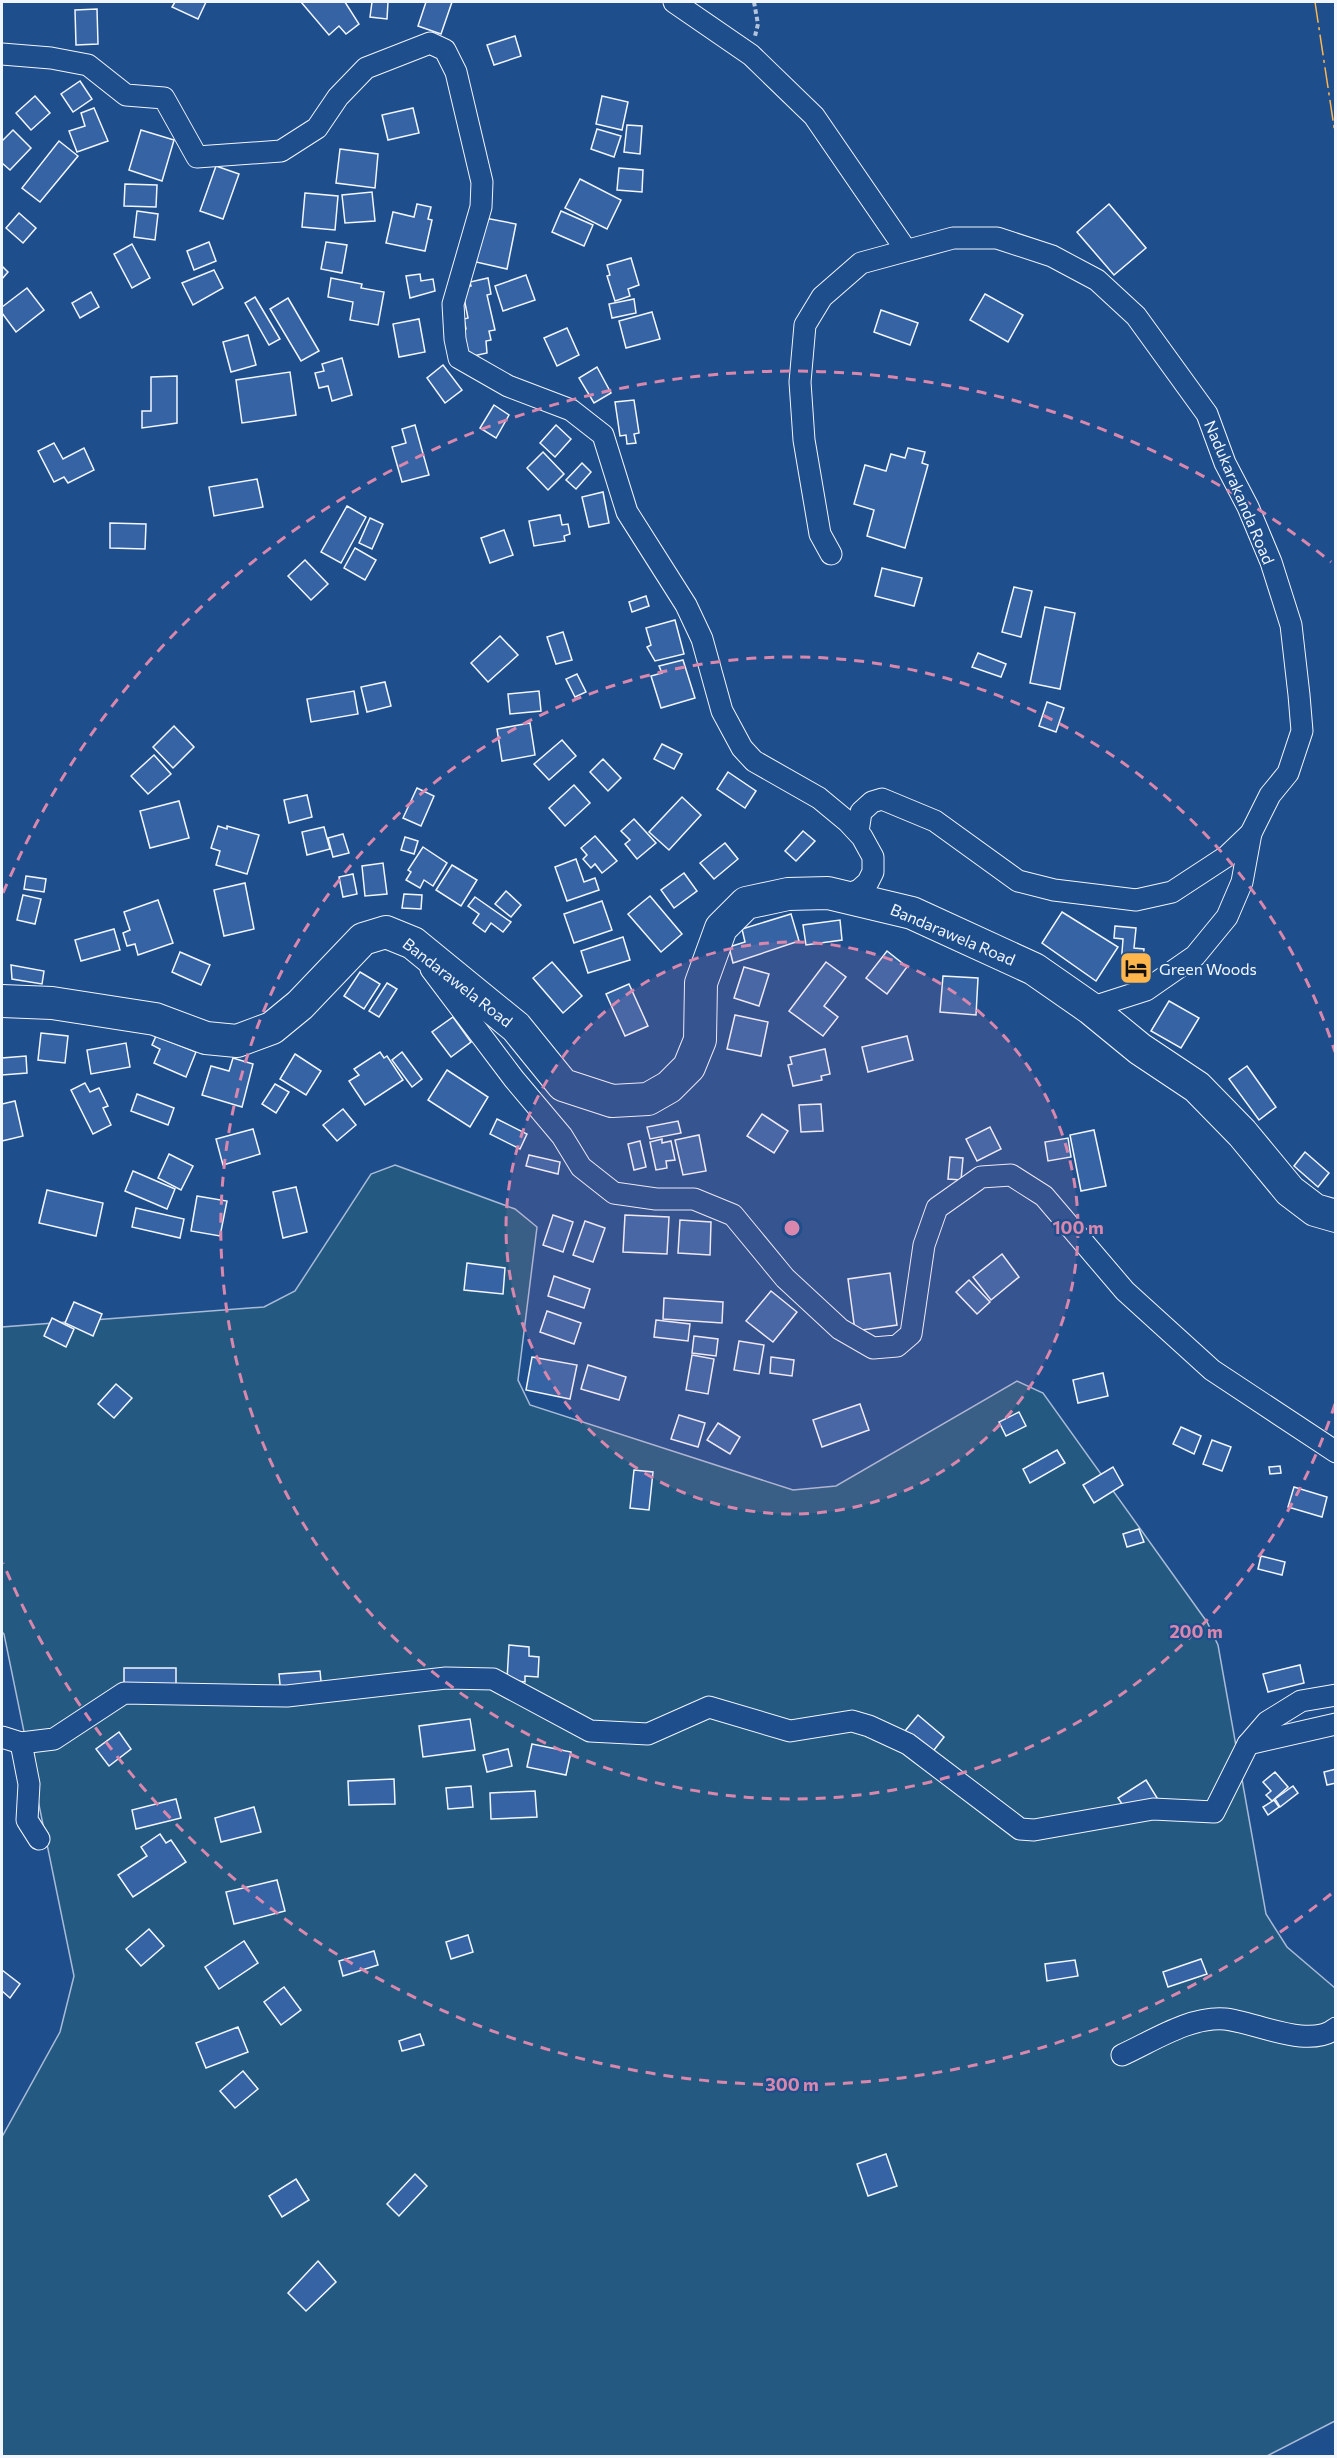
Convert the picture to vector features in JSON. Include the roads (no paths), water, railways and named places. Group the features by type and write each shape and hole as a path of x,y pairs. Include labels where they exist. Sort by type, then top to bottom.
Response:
{"highway":[{"name":"Bandarawela Road","path":"2,1001 52,1004 155,1019 206,1038 237,1041 272,1028 300,1005 363,939 386,932 406,938 516,1027 563,1085 612,1101 648,1099 669,1087 689,1067 700,1040 701,983 722,928 746,903 788,894 828,893 912,913 1034,969 1090,1008 1140,1049 1197,1087 1242,1133 1290,1191 1315,1210 1335,1216"}],"lane":[{"path":"674,2 751,55 814,116 906,250"},
{"path":"2,54 51,58 88,65 126,95 164,98 197,157 281,151 317,128 338,97 366,68 430,43 445,50 456,72 482,182 482,196 453,304 455,339 459,358 508,386 572,410 603,435 627,512 686,605 702,639 722,711 742,748 754,761 777,776 819,798 858,832 873,857 873,872 868,882 859,890 844,896"},
{"name":"Nadukarakanda Road","path":"831,554 820,534 804,440 800,382 805,325 822,297 861,263 953,238 997,238 1052,256 1097,280 1142,323 1207,414 1225,463 1248,507 1271,562 1291,625 1299,695 1302,731 1299,742 1288,773 1270,795 1251,833 1227,855 1172,892 1136,900 1054,890 1018,880 935,821 882,799 872,802 861,812 858,832"},
{"path":"1090,1008 1146,990 1195,956 1227,917 1242,882 1251,833"},
{"path":"412,944 514,1079 562,1136 581,1167 614,1193 656,1198 694,1199 733,1215 785,1278 840,1329 873,1348 897,1346 910,1334 924,1245 937,1208 981,1177 1011,1175 1044,1196 1125,1291 1212,1370 1335,1452"},
{"path":"39,1839 27,1820 29,1784 11,1740 54,1739 124,1693 287,1696 446,1678 493,1679 590,1731 648,1734 710,1707 790,1731 852,1721 869,1726 908,1744 1020,1829 1034,1830 1153,1809 1214,1812 1248,1744 1267,1722 1301,1701 1335,1695"},
{"path":"1248,1744 1335,1724"},
{"path":"1122,2055 1187,2024 1224,2019 1311,2038 1335,2028"}],"place":[{"name":"Green Woods","path":"1136,968"}]}
